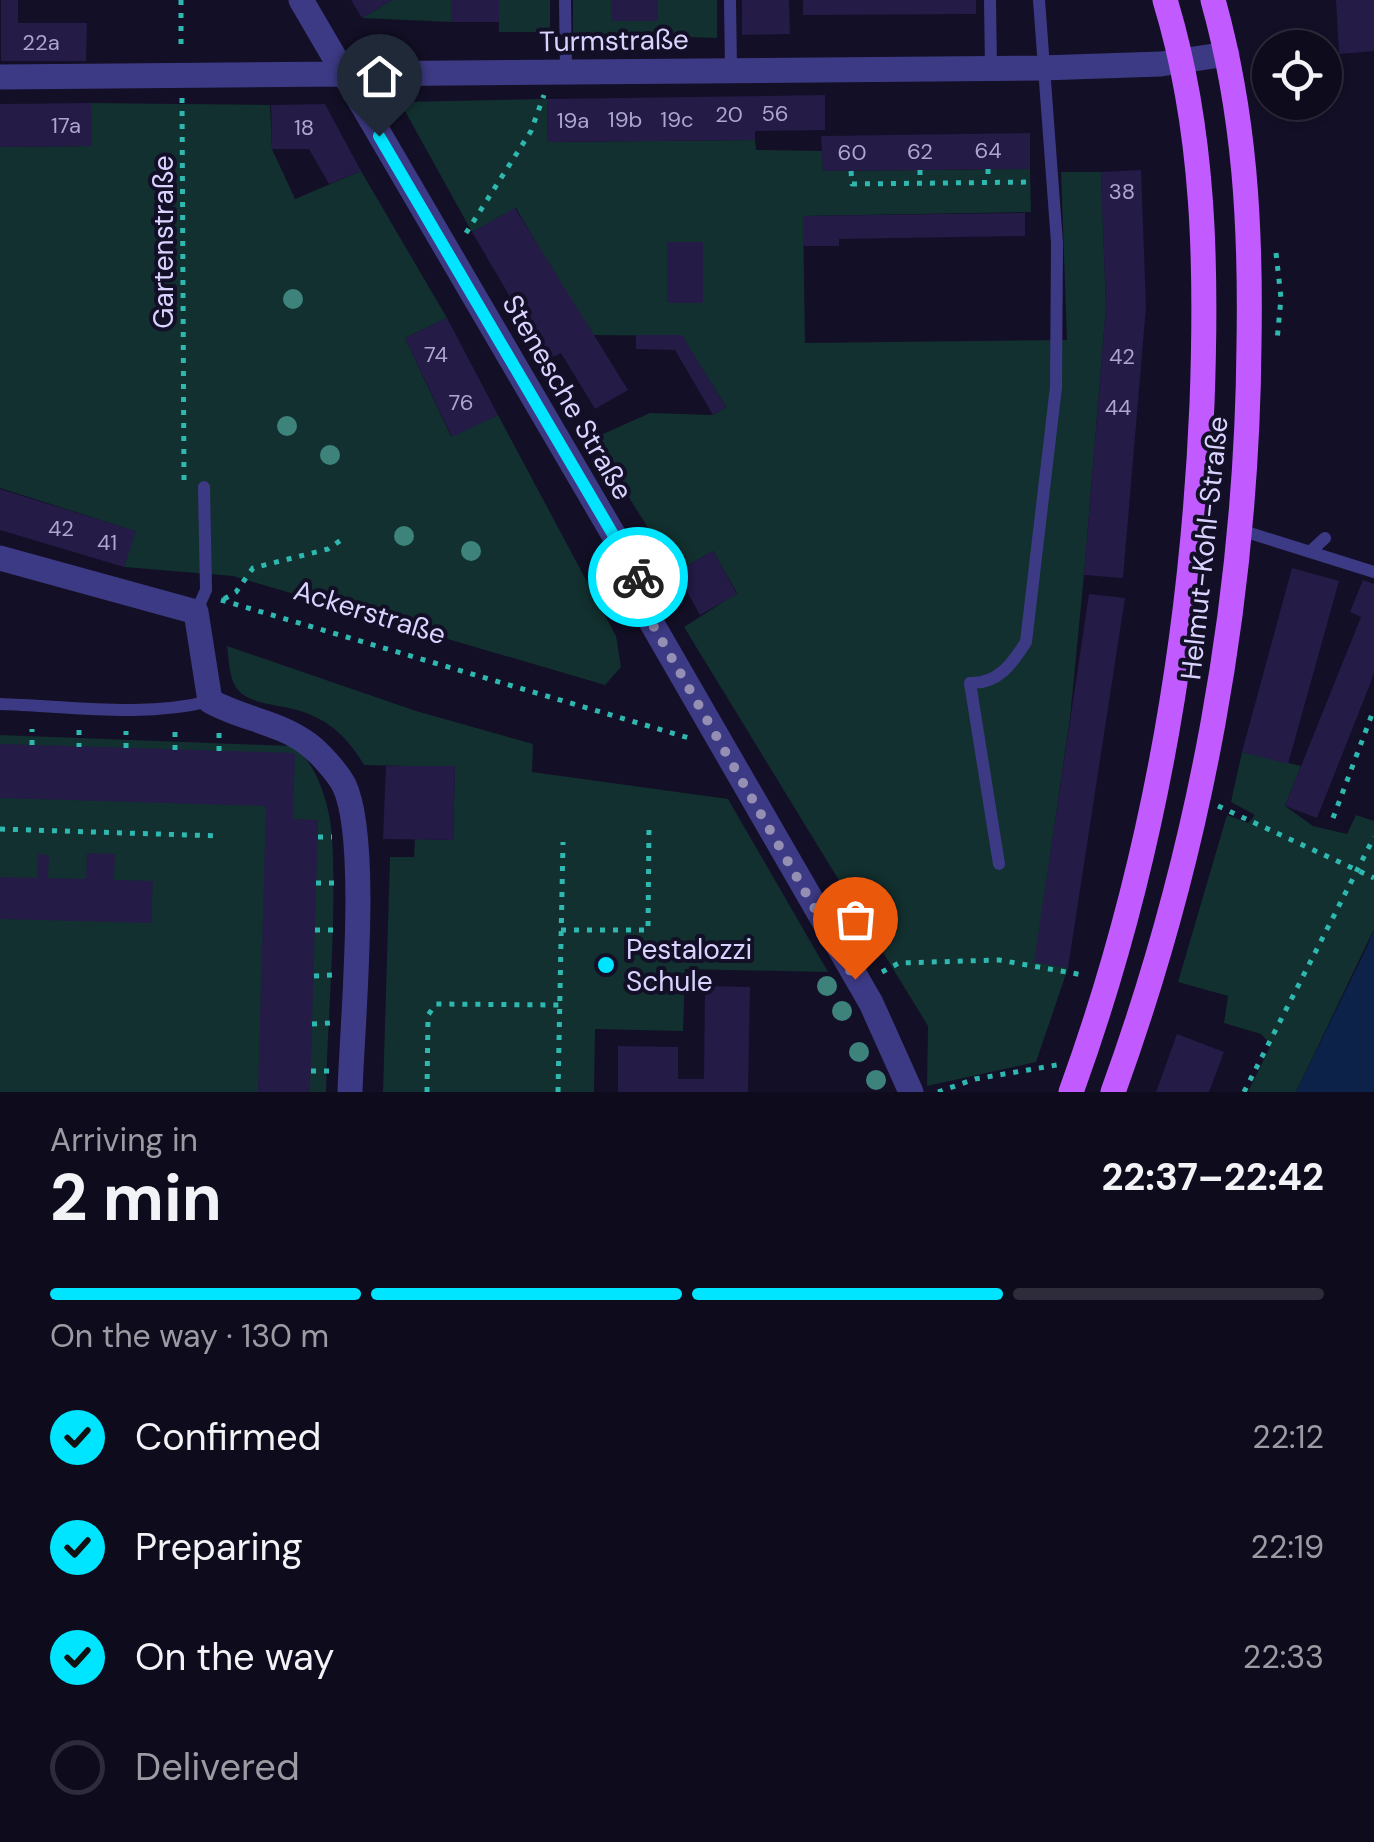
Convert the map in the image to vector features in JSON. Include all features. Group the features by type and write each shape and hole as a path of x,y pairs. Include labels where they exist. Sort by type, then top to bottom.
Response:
{"main road":[{"name":"Helmut-Kohl-Straße","path":"1062,1085 1120,943 1144,846 1188,592 1203,370 1203,229 1198,156 1165,0"},
{"name":"Helmut-Kohl-Straße","path":"1113,1092 1158,958 1197,800 1226,657 1240,530 1250,262 1241,123 1214,0"}],"street":[{"name":"Stenesche Straße","path":"301,0 650,597 650,620 870,1003 910,1092"},
{"name":"Turmstraße","path":"0,77 344,76 731,68 991,69 1180,62 1228,54"},
{"path":"0,558 196,612 210,702 242,718 274,726 310,745 343,784 354,820 356,863 350,1092"}],"lane":[{"path":"558,70 564,0"},
{"path":"730,0 731,68"},
{"path":"990,0 991,69"},
{"path":"999,864 970,683 986,684 1012,665 1026,642 1056,387 1057,243 1040,68 1039,0"},
{"path":"196,612 206,590 204,487"},
{"path":"1240,530 1374,572"},
{"path":"1312,550 1325,538"},
{"path":"0,704 186,708 210,702"}],"path":[{"name":"Gartenstraße","path":"181,0 184,484"},
{"path":"450,256 531,131 558,70"},
{"path":"988,169 988,182"},
{"path":"920,170 920,183"},
{"path":"851,171 852,184 1052,182"},
{"path":"196,612 236,592 254,568 279,565 328,549 344,538"},
{"name":"Ackerstraße","path":"224,598 723,748"},
{"path":"1333,818 1374,709"},
{"path":"32,729 32,745"},
{"path":"78,730 78,746"},
{"path":"126,731 126,748"},
{"path":"175,732 175,750"},
{"path":"219,733 219,751"},
{"path":"1197,800 1374,878"},
{"path":"561,930 648,930 649,826 645,826"},
{"path":"0,829 220,836"},
{"path":"318,837 328,837"},
{"path":"1244,1092 1374,837"},
{"path":"558,1092 563,842"},
{"path":"315,930 324,930"},
{"path":"870,1003 883,968 899,963 1018,961 1083,974 1078,992"},
{"path":"314,976 325,976"},
{"path":"427,1092 428,1014 436,1004 560,1005"},
{"path":"312,1024 324,1024"},
{"path":"938,1092 975,1078 1059,1065 1062,1085"},
{"path":"311,1071 322,1071"}],"green space":[{"path":"392,0 451,0 451,22 362,18"},
{"path":"499,0 550,0 550,32 499,32"},
{"path":"573,0 611,0 612,21 658,21 658,0 717,0 717,38 573,33"},
{"path":"547,99 548,142 755,140 756,150 822,151 823,171 1030,169 1031,212 803,216 805,343 1067,340 1061,172 1101,172 1106,307 1084,575 1070,718 1035,961 1068,968 1036,1062 927,1086 928,1026 684,627 737,593 713,551 676,572 592,439 650,413 713,415 726,407 682,336 590,335 516,208 472,232 400,102"},
{"path":"91,103 270,105 272,149 295,199 361,171 447,318 405,338 451,436 498,415 616,636 621,667 605,685 233,576 124,567 135,531 0,488 0,147 91,146"},
{"name":"Pestalozzi Schule","path":"227,646 416,711 533,744 532,772 728,799 828,972 685,969 683,1031 595,1029 594,1092 383,1092 390,857 414,857 415,839 453,840 455,767 364,765 349,743 321,720 243,695 233,682"},
{"path":"0,735 292,746 301,753 321,786 332,836 333,932 326,1092 0,1092"},
{"path":"1242,752 1301,766 1285,806 1313,826 1347,834 1356,815 1374,821 1374,929 1296,1092 1248,1092 1271,1045 1261,1034 1224,1023 1228,996 1178,982 1227,815 1248,823 1255,815 1231,802"}],"water":[{"path":"1374,929 1374,1092 1296,1092 1367,947"}],"building":[{"path":"1,0 18,0 18,23 87,23 86,61 1,61"},
{"path":"351,0 392,0 362,18"},
{"path":"451,0 499,0 499,22 451,22"},
{"path":"611,0 658,0 658,21 611,21"},
{"path":"742,0 789,0 790,34 742,35"},
{"path":"803,0 976,0 976,14 803,15"},
{"path":"1336,0 1374,0 1374,51 1342,54 1342,30 1338,30"},
{"path":"825,95 825,130 755,131 755,140 548,142 547,99"},
{"path":"91,103 92,146 0,147 0,104"},
{"path":"325,104 361,171 329,184 309,149 272,149 271,105"},
{"path":"1030,133 1030,169 823,171 821,136"},
{"path":"1141,170 1146,307 1123,578 1084,575 1106,307 1101,172"},
{"path":"515,208 628,390 595,409 561,353 547,360 472,232"},
{"path":"1025,213 1025,236 839,239 839,246 803,246 803,216"},
{"path":"667,242 703,242 703,303 667,303"},
{"path":"447,318 498,415 452,437 405,338"},
{"path":"636,335 682,335 726,407 713,415 675,350 636,349"},
{"path":"0,489 136,531 124,567 0,530"},
{"path":"713,551 737,594 700,615 676,572"},
{"path":"1292,568 1339,581 1288,764 1242,752"},
{"path":"1363,580 1374,584 1374,674 1317,818 1285,806 1361,617 1350,612"},
{"path":"1089,594 1125,598 1068,968 1034,962"},
{"path":"0,744 295,753 293,819 318,820 310,1092 258,1092 266,806 0,798"},
{"path":"386,766 455,766 453,840 383,839"},
{"path":"87,853 115,854 114,880 153,881 151,923 0,919 0,877 37,878 38,854 49,855 48,878 86,879"},
{"path":"705,986 750,987 748,1092 618,1092 618,1046 678,1047 678,1079 704,1079"},
{"path":"1177,1034 1224,1052 1209,1092 1156,1092"}],"way so far":[{"path":"638,577 650,597 650,620 855,979"}],"place":[{"name":"Pestalozzi Schule","path":"606,965"}],"route":[{"path":"379,136 638,577"}]}
